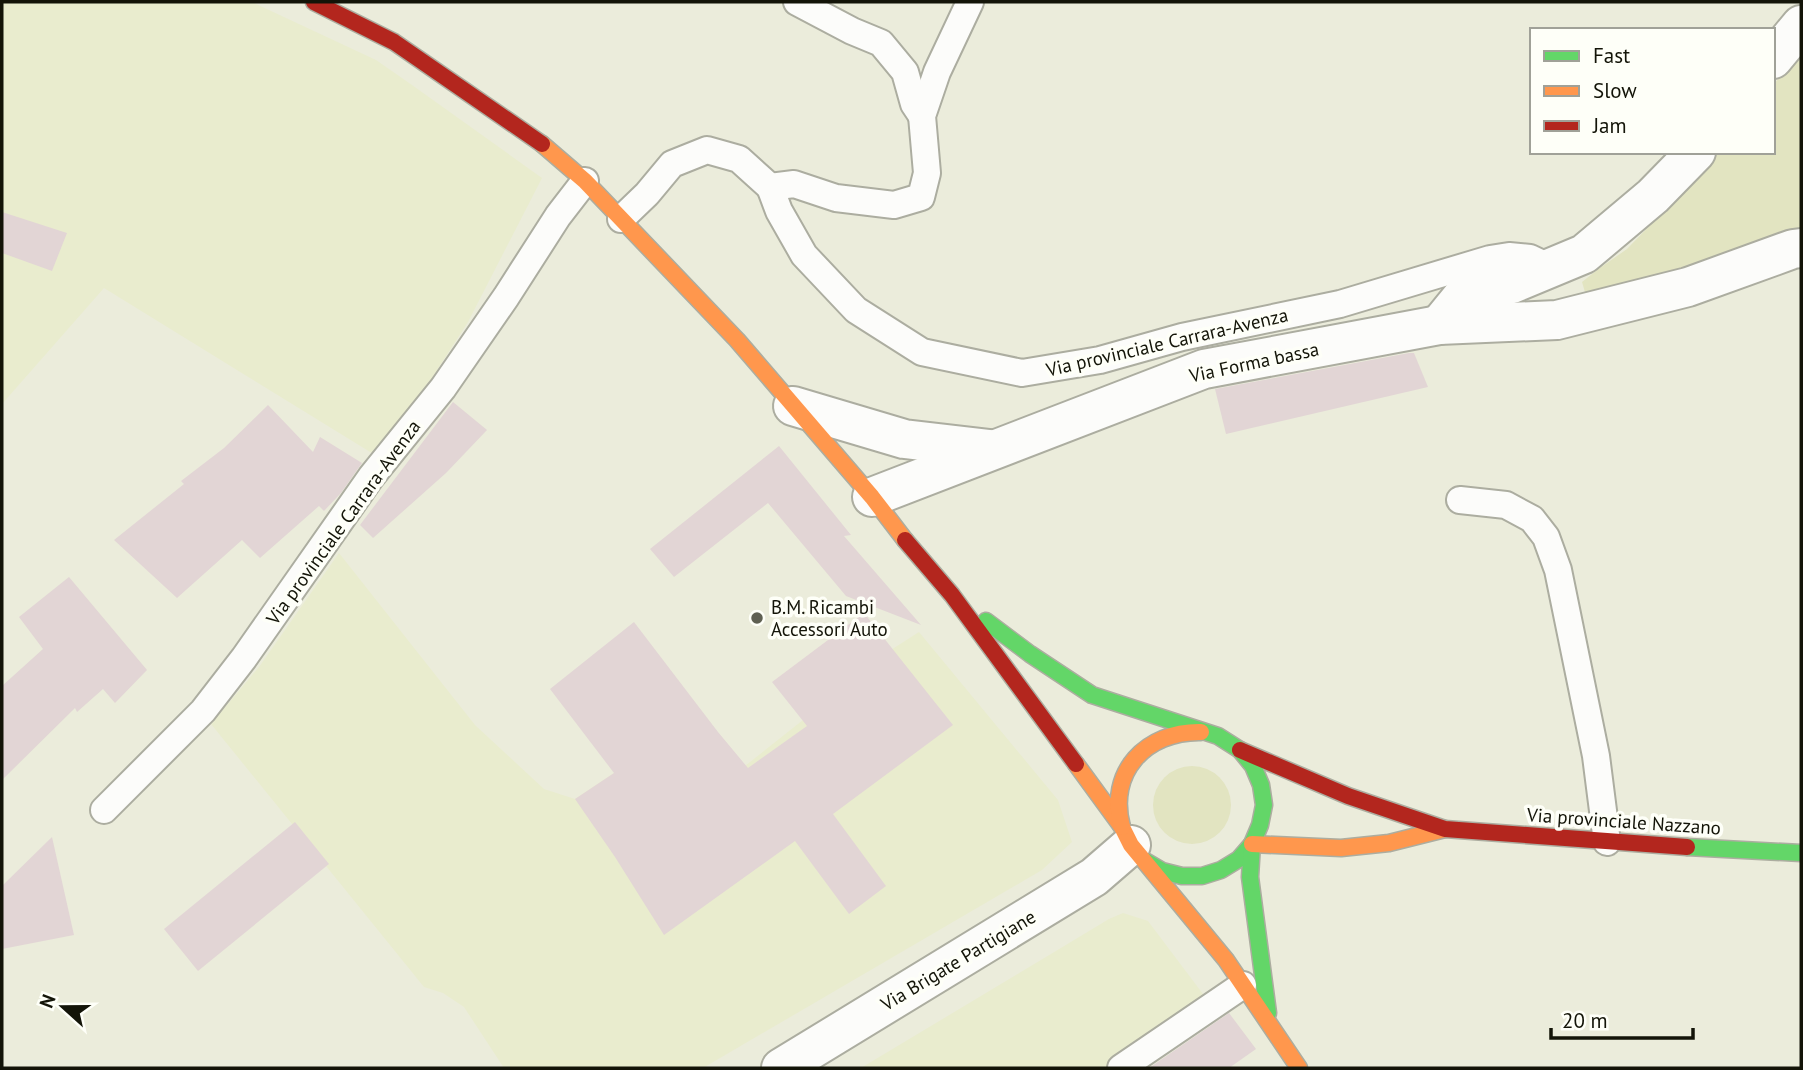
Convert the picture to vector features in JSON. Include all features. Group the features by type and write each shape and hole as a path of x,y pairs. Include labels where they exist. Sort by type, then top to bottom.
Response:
{"main road":[{"path":"314,2 394,43 538,141 585,181 737,340 952,595 1133,844 1226,960 1299,1068"},
{"path":"952,595 1030,654 1092,695 1218,736 1240,750 1254,766 1264,805 1252,844 1239,859 1221,870 1202,876 1182,876 1162,871 1133,844 1118,807 1120,786 1128,767 1141,751 1158,739 1178,732 1198,731 1218,736"},
{"name":"Via provinciale Nazzano","path":"1240,750 1348,796 1445,829 1801,853"},
{"name":"Via provinciale Nazzano","path":"1252,844 1341,848 1388,843 1445,829"},
{"path":"1252,844 1250,877 1269,1022"}],"street":[{"path":"1775,56 1801,24"},
{"path":"1439,325 1461,298 1512,284 1584,254 1653,196 1694,154"},
{"name":"Via Forma bassa","path":"872,497 1205,369 1439,325 1557,320 1688,288 1801,248"},
{"name":"Via Forma bassa","path":"793,406 904,439 996,450"},
{"name":"Via Brigate Partigiane","path":"781,1068 1094,877 1133,844"}],"lane":[{"path":"797,2 881,43 905,72 914,104 922,116"},
{"path":"770,187 794,184 836,198 894,205 921,197 927,173 922,116 937,72 970,2"},
{"name":"Via provinciale Carrara-Avenza","path":"621,219 672,164 707,150 739,159 770,187 779,211 804,255 856,310 922,352 1022,373 1100,360 1182,337 1340,304 1490,259 1509,256 1530,258 1550,268"},
{"name":"Via provinciale Carrara-Avenza","path":"104,810 203,710 244,659 371,477 443,388 558,216 585,181"},
{"path":"1460,500 1506,505 1532,519 1546,537 1558,570 1596,756 1607,842"},
{"path":"1121,1068 1243,985"}],"shaded area":[{"path":"2,2 252,2 376,60 542,178 468,322 430,381 375,455 104,288 2,404"},
{"path":"1801,53 1801,233 1702,261 1587,299 1582,282 1627,249 1713,154 1775,154 1775,83"},
{"path":"339,553 475,725 544,789 575,799 614,773 745,766 894,648 919,632 1058,800 1072,842 1042,870 703,1068 504,1068 464,1007 443,993 424,987 211,724 259,667"},
{"path":"1184,766 1200,766 1214,772 1225,783 1231,797 1231,813 1225,827 1214,838 1200,844 1184,844 1170,838 1159,827 1153,813 1153,797 1159,783 1170,772"},
{"path":"1123,913 1148,921 1209,1002 1115,1068 861,1068 1109,919"}],"building":[{"path":"2,212 67,233 52,271 2,253"},
{"path":"1414,353 1428,387 1226,434 1215,389"},
{"path":"453,402 487,430 446,473 373,538 360,525"},
{"path":"268,405 313,452 320,437 362,463 341,493 324,511 319,506 260,558 242,540 177,598 114,540 184,484 181,481 224,448"},
{"path":"779,446 851,535 844,536 921,625 846,596 768,503 674,577 650,549"},
{"path":"69,577 147,670 115,703 103,689 77,712 75,708 2,780 2,686 43,649 19,617"},
{"path":"864,613 953,725 833,814 886,886 849,914 795,841 664,935 575,799 614,773 550,689 634,622 748,768 807,726 772,682"},
{"path":"295,822 329,864 198,971 164,929"},
{"path":"52,837 74,935 2,949 2,886"},
{"path":"1229,1013 1256,1049 1229,1068 1149,1068"}],"traffic: fast":[{"path":"986,621 1092,695 1218,736 1240,750 1253,766 1261,785 1264,805 1252,844 1239,859 1221,870 1202,876 1182,876 1162,871 1145,861"},
{"path":"1252,844 1250,877 1268,1013"},
{"path":"1687,847 1801,853"}],"traffic: slow":[{"path":"542,144 585,181 737,340 872,497 905,540"},
{"path":"1122,827 1120,789 1135,758 1163,739 1201,732"},
{"path":"1076,764 1122,827 1131,845 1226,960 1299,1068"},
{"path":"1252,844 1341,848 1389,843 1445,829"}],"traffic: jam":[{"path":"314,2 394,42 542,144"},
{"path":"905,540 952,595 1076,764"},
{"path":"1240,750 1348,796 1445,829 1687,847"}],"place":[{"name":"B.M. Ricambi Accessori Auto","path":"757,618"}]}
